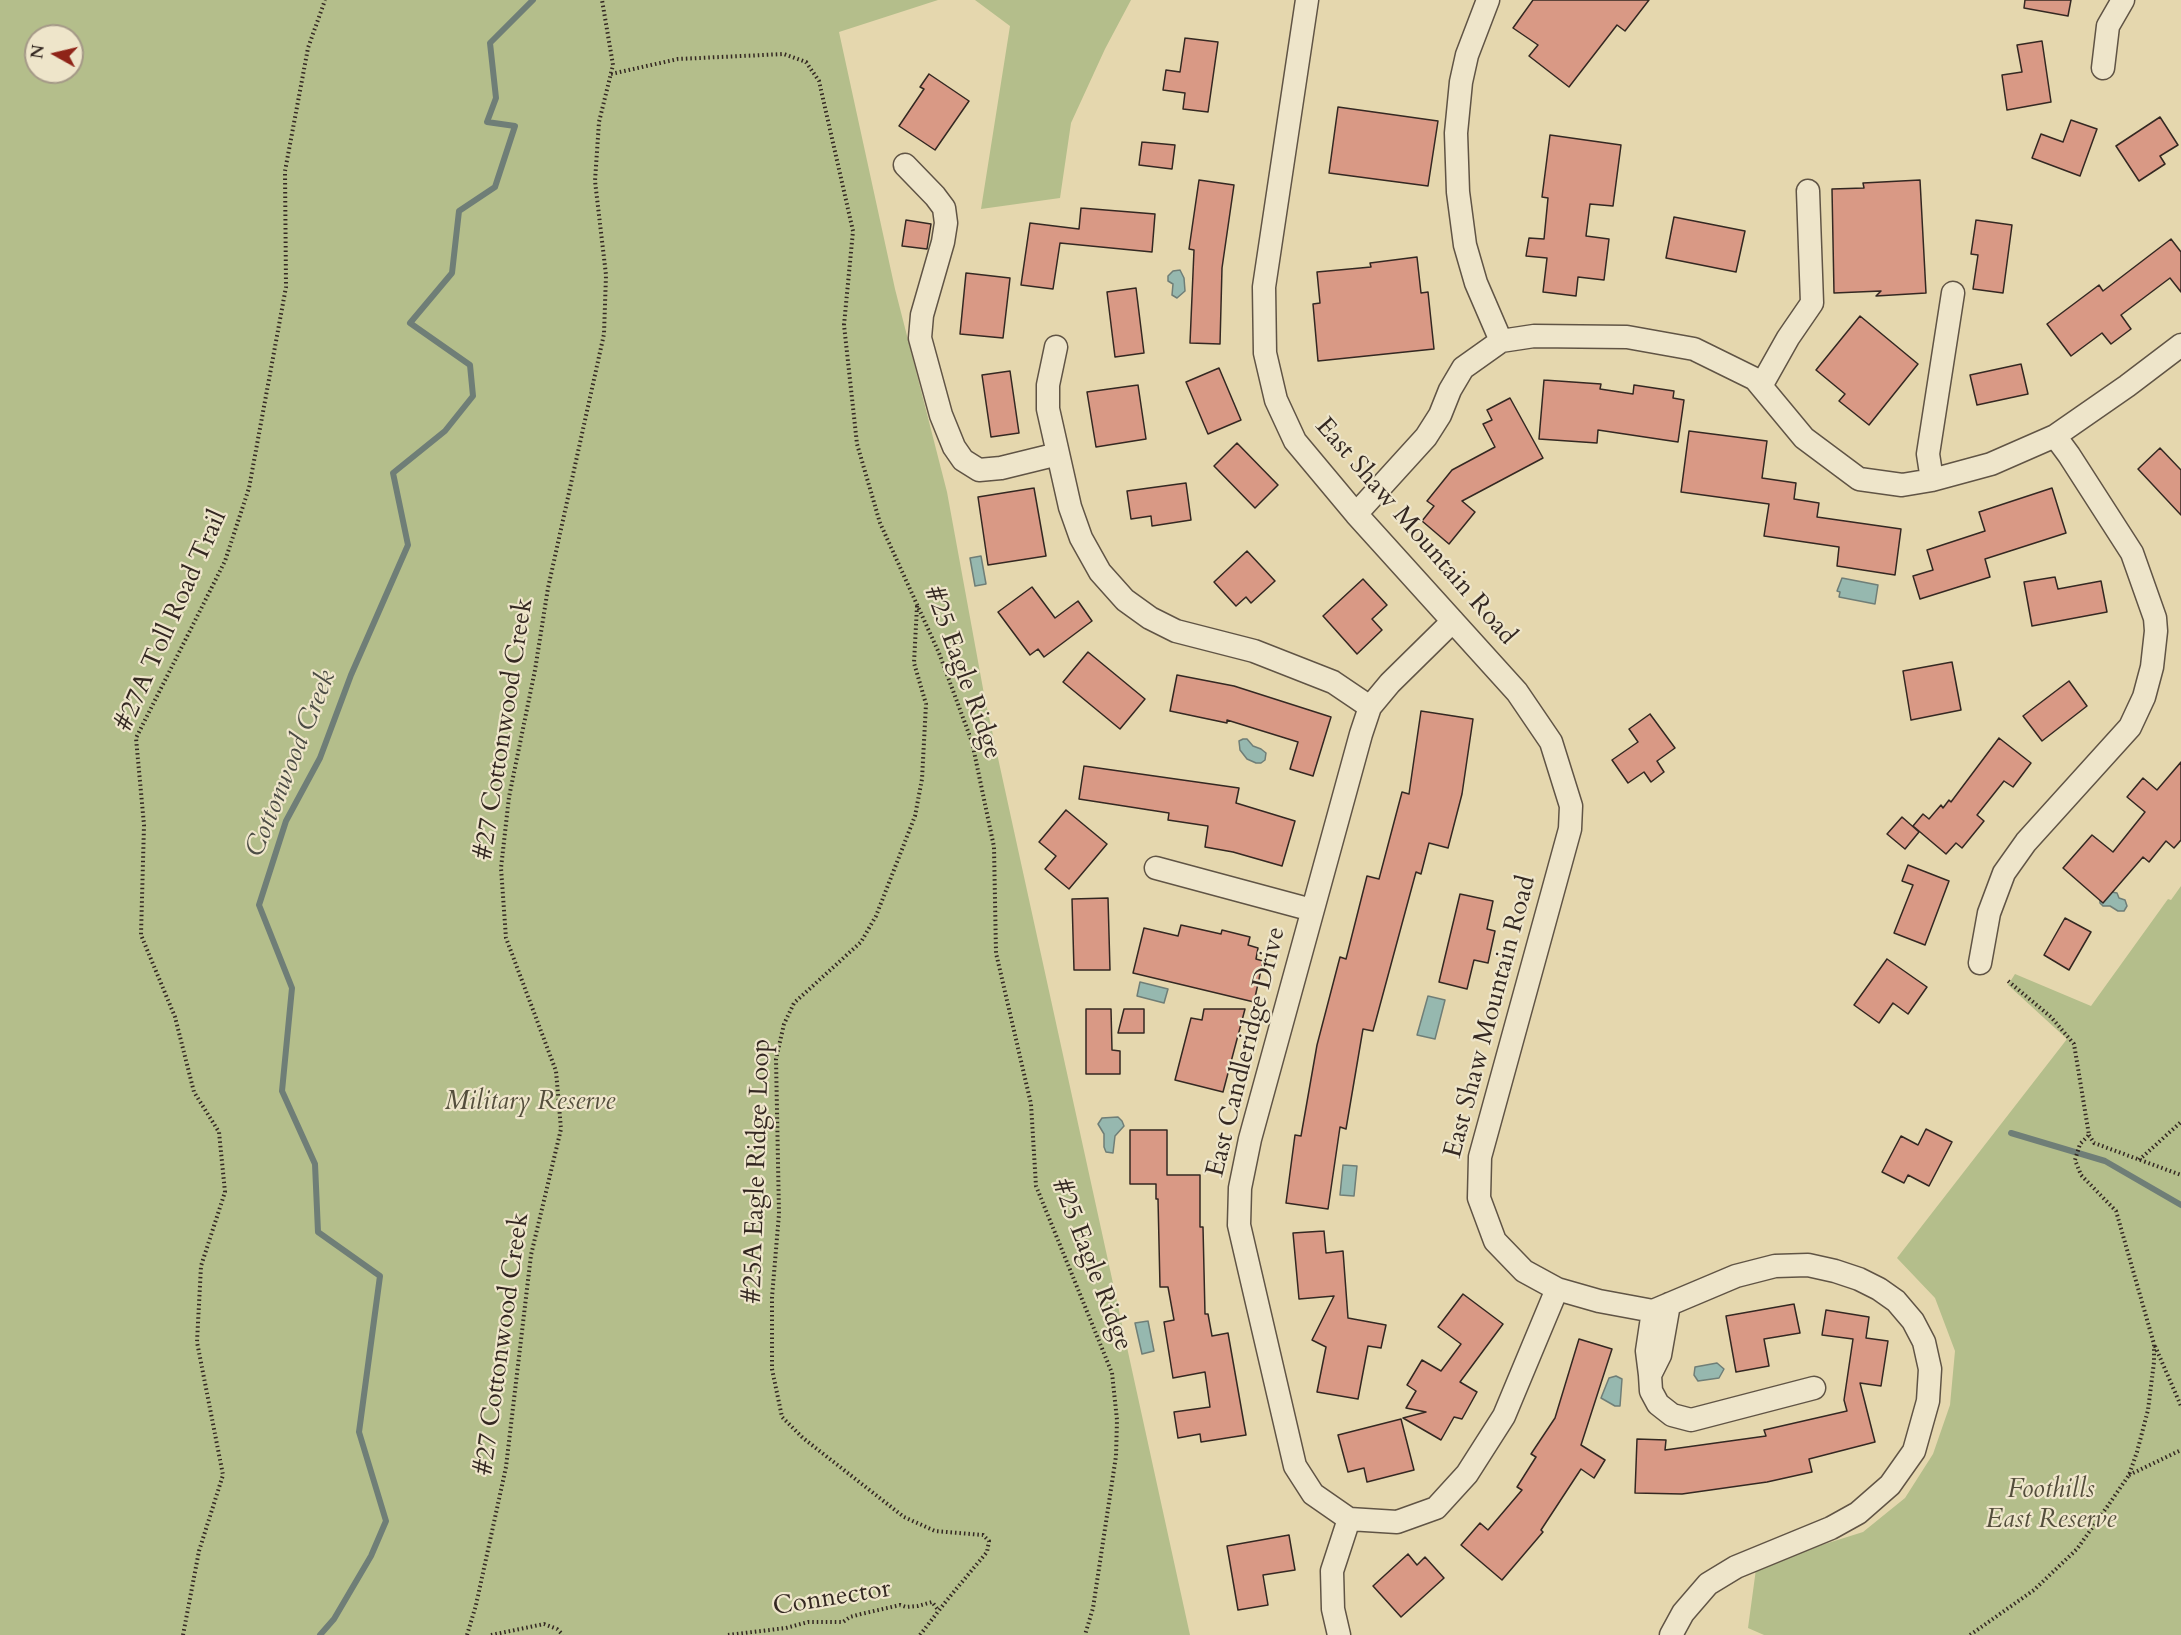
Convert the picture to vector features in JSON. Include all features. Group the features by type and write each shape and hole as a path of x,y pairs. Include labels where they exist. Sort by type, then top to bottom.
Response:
{"street":[{"name":"East Shaw Mountain Road","path":"1307,0 1264,287 1265,353 1276,400 1295,441 1356,514 1516,692 1551,742 1571,806 1570,829 1480,1157 1479,1198 1495,1241 1524,1271 1557,1289 1599,1301 1661,1307"},
{"path":"1488,0 1467,55 1461,82 1456,134 1465,244 1476,283 1501,341"},
{"path":"2103,68 2108,26 2123,0"},
{"path":"905,165 944,208 946,223 944,242 922,315 920,338 940,415 954,447 963,460 979,470 1001,468 1058,454"},
{"path":"1761,386 1788,338 1812,303 1808,191"},
{"path":"1932,480 1928,454 1953,293"},
{"path":"1356,514 1426,437 1440,416 1450,390 1463,368 1501,341 1534,336 1627,337 1694,349 1755,379 1804,438 1859,479 1902,485 1932,480 1991,464 2055,436 2181,345"},
{"path":"1056,347 1048,385 1048,409 1070,507 1081,538 1100,572 1125,600 1150,618 1176,631 1254,651 1333,682 1370,707"},
{"path":"1980,963 1989,913 2004,873 2026,842 2130,727 2144,697 2152,668 2155,618 2132,553 2070,455 2055,436"},
{"name":"East Candleridge Drive","path":"1349,1519 1313,1494 1295,1466 1239,1225 1240,1188 1250,1138 1370,707 1390,683 1453,621"},
{"name":"East Candleridge Drive","path":"1156,868 1312,910"},
{"path":"1671,1635 1683,1613 1708,1584 1736,1567 1831,1528 1858,1513 1890,1485 1914,1450 1928,1401 1930,1369 1924,1342 1913,1322 1896,1301 1859,1279 1835,1272 1808,1266 1775,1266 1736,1276 1661,1307 1647,1351 1651,1390 1658,1404 1672,1415 1691,1420 1814,1388"},
{"path":"1339,1635 1333,1609 1332,1571 1349,1519 1397,1522 1436,1508 1467,1474 1504,1416 1557,1289"}],"path":[{"name":"#27A Toll Road Trail","path":"183,1635 200,1551 223,1475 197,1342 201,1266 225,1192 219,1132 194,1092 175,1017 141,935 144,825 136,738 225,561 249,488 286,286 285,171 308,48 325,0"},
{"name":"#27 Cottonwood Creek","path":"467,1635 476,1605 506,1467 531,1256 561,1129 556,1071 506,938 501,867 509,797 535,670 548,588 604,334 606,275 595,181 599,122 613,65 602,0"},
{"name":"#25 Eagle Ridge","path":"612,74 678,58 784,54 806,62 819,81 853,231 844,325 857,444 880,523 939,653 972,742 994,846 996,953 1031,1104 1036,1186 1112,1373 1117,1420 1116,1456 1093,1608 1085,1635"},
{"name":"#25A Eagle Ridge Loop","path":"917,605 914,663 926,704 922,779 915,816 876,916 861,942 795,1002 784,1024 776,1059 779,1214 772,1297 772,1369 782,1417 802,1438 904,1517 935,1531 983,1534 989,1541 987,1552 920,1635"},
{"path":"2008,981 2051,1017 2074,1044 2089,1135 2094,1143 2181,1175"},
{"path":"2139,1160 2181,1122"},
{"path":"2089,1135 2080,1144 2075,1160 2080,1175 2116,1211 2154,1344 2181,1406"},
{"path":"1970,1635 2034,1590 2077,1549 2129,1475 2148,1410 2154,1344"},
{"path":"2129,1475 2181,1450"},
{"name":"Connector","path":"728,1635 786,1628 808,1622 843,1622 850,1617 900,1605 906,1608 932,1602 939,1611"},
{"path":"491,1635 544,1624 557,1629 563,1635"}],"green space":[{"name":"Military Reserve","path":"0,0 938,0 839,32 895,289 947,492 984,694 1190,1635 0,1635"},
{"path":"975,0 1131,0 1105,49 1071,123 1060,198 981,209 1010,26"},
{"name":"Foothills East Reserve","path":"2181,886 2181,1635 1764,1635 1748,1628 1756,1569 1774,1560 1863,1532 1905,1498 1933,1454 1950,1405 1955,1351 1935,1298 1897,1258 2067,1039 2008,985 2015,974 2091,1006 2168,899 2171,900"}],"water":[{"path":"1180,270 1184,278 1185,291 1177,298 1172,295 1173,284 1168,281 1168,276 1173,271"},
{"path":"981,556 986,584 975,586 970,558"},
{"path":"1842,578 1878,585 1875,604 1839,597 1840,592 1837,591"},
{"path":"1247,739 1253,746 1266,753 1265,760 1256,763 1247,759 1240,750 1239,741"},
{"path":"2112,892 2125,900 2127,906 2124,911 2103,906 2100,903 2100,897"},
{"path":"1140,982 1168,989 1164,1003 1137,996"},
{"path":"1428,996 1445,1000 1435,1039 1417,1035"},
{"path":"1118,1117 1124,1126 1115,1136 1113,1153 1106,1152 1104,1134 1098,1124 1102,1118"},
{"path":"1343,1165 1357,1166 1354,1196 1340,1195"},
{"path":"1148,1321 1154,1351 1142,1354 1135,1323"},
{"path":"1717,1363 1724,1369 1719,1378 1698,1381 1694,1375 1695,1367"},
{"path":"1616,1376 1622,1379 1620,1406 1615,1406 1601,1398 1609,1378"}],"building":[{"path":"1533,0 1649,0 1625,31 1617,25 1569,87 1529,56 1538,45 1513,28"},
{"path":"2025,0 2071,0 2068,16 2024,8"},
{"path":"1185,38 1218,42 1208,112 1183,109 1185,93 1163,90 1166,70 1180,72"},
{"path":"2042,41 2051,102 2007,110 2002,75 2022,72 2017,45"},
{"path":"929,74 969,101 935,150 899,126 924,89 920,87"},
{"path":"1338,107 1438,121 1428,186 1329,173"},
{"path":"2160,117 2178,145 2160,156 2165,164 2139,181 2116,146"},
{"path":"2071,120 2097,129 2080,176 2032,158 2041,134 2063,142"},
{"path":"1550,135 1621,145 1613,206 1590,204 1586,236 1609,239 1604,280 1578,277 1576,296 1543,292 1547,258 1526,256 1529,238 1544,239 1548,198 1542,197"},
{"path":"1142,142 1175,145 1172,169 1139,165"},
{"path":"1199,180 1234,185 1222,268 1220,344 1190,343 1194,250 1189,249"},
{"path":"1920,180 1926,293 1876,296 1881,291 1834,293 1832,189 1864,188 1863,183"},
{"path":"1081,208 1155,214 1152,252 1060,243 1053,289 1021,285 1030,223 1079,229"},
{"path":"1674,217 1745,231 1736,272 1666,258"},
{"path":"906,220 931,224 927,249 902,246"},
{"path":"1976,220 2012,225 2003,293 1973,289 1978,255 1971,254"},
{"path":"2171,239 2181,252 2181,292 2170,278 2121,315 2131,329 2111,344 2102,333 2071,356 2047,324 2099,285 2103,291"},
{"path":"1417,257 1421,293 1428,292 1434,349 1318,361 1313,304 1320,303 1317,272 1371,267 1370,263"},
{"path":"966,273 1010,278 1003,338 960,334"},
{"path":"1136,288 1144,353 1115,357 1107,292"},
{"path":"1860,316 1918,364 1869,425 1839,401 1845,394 1816,370"},
{"path":"2021,364 2028,394 1977,405 1970,375"},
{"path":"1219,368 1241,420 1208,434 1186,382"},
{"path":"1010,371 1019,433 991,437 982,375"},
{"path":"1544,380 1601,384 1600,389 1633,394 1634,385 1674,391 1673,398 1684,400 1678,442 1598,430 1597,443 1539,439"},
{"path":"1138,385 1146,439 1096,447 1087,392"},
{"path":"1510,398 1543,458 1462,501 1475,512 1449,544 1422,521 1434,506 1427,501 1452,470 1495,447 1483,424 1492,420 1487,410"},
{"path":"1689,431 1767,441 1762,478 1796,483 1794,499 1819,503 1817,517 1901,529 1895,575 1837,566 1839,547 1764,536 1769,504 1681,492"},
{"path":"1237,443 1278,485 1255,508 1214,466"},
{"path":"2160,448 2181,470 2181,515 2138,469"},
{"path":"1186,483 1191,520 1152,526 1151,516 1131,519 1127,491"},
{"path":"1034,488 1046,556 988,565 978,497"},
{"path":"2052,488 2066,533 1985,559 1990,577 1920,599 1913,576 1933,570 1927,550 1985,531 1979,512"},
{"path":"1247,551 1275,581 1251,603 1246,597 1236,606 1214,582"},
{"path":"2055,577 2058,589 2101,581 2107,612 2032,626 2024,582"},
{"path":"1363,579 1387,605 1372,619 1382,630 1357,654 1323,616"},
{"path":"1032,587 1055,618 1078,601 1092,621 1044,657 1038,649 1030,655 998,612"},
{"path":"1088,652 1145,699 1120,729 1063,682"},
{"path":"1952,662 1961,710 1911,720 1903,671"},
{"path":"1177,675 1234,686 1331,717 1313,776 1290,769 1298,742 1227,720 1227,723 1170,711"},
{"path":"2069,681 2087,706 2042,741 2023,716"},
{"path":"1421,711 1473,719 1462,794 1448,848 1429,843 1421,874 1416,872 1373,1031 1363,1029 1346,1129 1340,1127 1328,1209 1286,1203 1295,1135 1301,1136 1317,1045 1340,957 1346,959 1367,876 1379,879 1402,792 1409,794"},
{"path":"1650,714 1675,748 1657,761 1664,772 1651,782 1644,772 1628,783 1612,760 1638,742 1629,729"},
{"path":"1999,738 2031,763 2013,787 2004,781 1977,815 1984,821 1962,848 1956,843 1946,854 1913,826 1923,814 1929,819 1941,805 1943,808 1949,800 1951,802"},
{"path":"2181,762 2181,840 2174,848 2166,841 2149,862 2143,857 2103,903 2063,868 2092,835 2113,852 2145,812 2127,797 2143,778 2157,790"},
{"path":"1084,766 1239,788 1236,803 1295,821 1282,866 1233,852 1205,847 1208,826 1168,820 1169,813 1079,799"},
{"path":"1066,810 1107,844 1069,889 1045,869 1056,856 1039,842"},
{"path":"1902,817 1919,832 1905,849 1887,834"},
{"path":"1908,865 1949,881 1925,945 1894,933 1913,885 1902,881"},
{"path":"1460,894 1493,901 1487,929 1495,931 1488,963 1474,960 1467,989 1439,982"},
{"path":"1108,898 1110,970 1074,970 1072,899"},
{"path":"2065,918 2091,932 2069,970 2044,955"},
{"path":"1181,925 1221,934 1222,930 1250,937 1248,945 1258,948 1256,959 1263,961 1254,1002 1133,973 1144,928 1178,936"},
{"path":"1887,959 1927,987 1908,1014 1893,1003 1879,1023 1854,1005"},
{"path":"1086,1009 1111,1009 1112,1050 1120,1051 1120,1074 1086,1074"},
{"path":"1124,1009 1144,1009 1144,1033 1118,1033"},
{"path":"1204,1009 1245,1009 1223,1092 1175,1080 1191,1018 1202,1020"},
{"path":"1926,1129 1952,1142 1929,1186 1908,1175 1904,1183 1882,1172 1901,1136 1918,1145"},
{"path":"1130,1130 1167,1130 1167,1175 1200,1175 1200,1227 1203,1227 1205,1314 1208,1314 1212,1336 1228,1333 1246,1435 1201,1442 1200,1434 1178,1438 1174,1412 1210,1407 1205,1372 1173,1378 1164,1322 1174,1320 1168,1287 1160,1287 1156,1184 1130,1184"},
{"path":"1324,1231 1326,1253 1343,1251 1348,1318 1386,1325 1381,1348 1368,1346 1358,1399 1317,1392 1326,1347 1312,1340 1334,1296 1299,1299 1293,1233"},
{"path":"1463,1294 1503,1324 1460,1382 1477,1392 1462,1419 1454,1417 1441,1440 1403,1418 1426,1412 1406,1408 1416,1391 1407,1385 1422,1360 1441,1371 1461,1344 1438,1327"},
{"path":"1794,1304 1800,1333 1764,1339 1769,1366 1736,1372 1726,1316"},
{"path":"1826,1310 1869,1317 1866,1338 1888,1341 1881,1386 1860,1383 1875,1442 1809,1459 1812,1472 1767,1482 1682,1494 1635,1493 1637,1439 1666,1440 1665,1450 1766,1436 1764,1430 1847,1411 1844,1400 1853,1339 1822,1335"},
{"path":"1579,1339 1612,1349 1581,1445 1605,1460 1594,1478 1581,1469 1541,1530 1543,1532 1502,1580 1461,1545 1480,1523 1488,1530 1522,1490 1517,1487 1536,1457 1531,1454 1555,1418"},
{"path":"1401,1419 1414,1470 1367,1482 1364,1468 1348,1472 1338,1435"},
{"path":"1289,1535 1295,1570 1263,1575 1268,1605 1238,1610 1227,1546"},
{"path":"1408,1554 1417,1565 1425,1557 1444,1578 1401,1617 1373,1586"}],"waterway":[{"name":"Cottonwood Creek","path":"320,1635 334,1619 371,1556 386,1521 359,1432 380,1276 318,1232 315,1164 282,1091 292,988 259,905 286,821 320,758 351,675 408,545 393,473 445,431 473,396 470,365 410,323 452,273 459,211 495,187 515,126 487,122 496,98 490,43 533,0"},
{"path":"2011,1133 2105,1161 2181,1205"}]}
